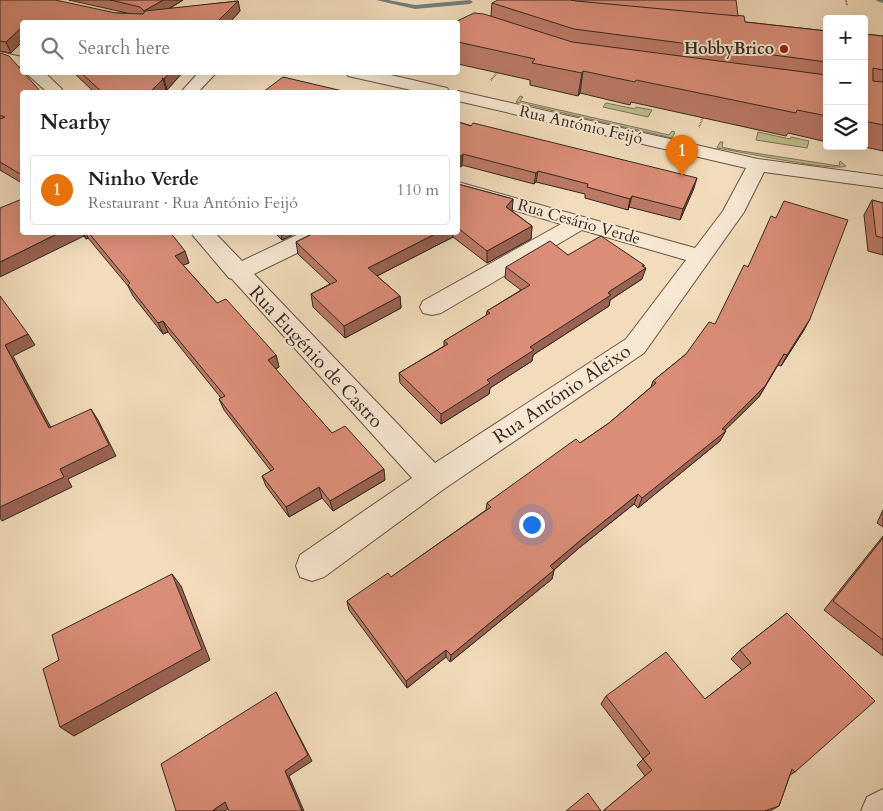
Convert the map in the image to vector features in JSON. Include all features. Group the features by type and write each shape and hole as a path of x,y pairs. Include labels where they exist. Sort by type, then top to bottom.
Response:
{"street":[{"path":"0,57 20,63"},
{"path":"37,75 53,89"},
{"path":"191,90 206,75"},
{"path":"367,75 432,90"},
{"name":"Rua António Feijó","path":"460,96 758,165 883,182"},
{"name":"Rua António Aleixo","path":"312,566 433,480 635,346 732,212 758,165"},
{"name":"Rua Cesário Verde","path":"460,189 700,257"},
{"path":"432,308 581,222"},
{"name":"Rua Eugénio de Castro","path":"204,235 237,273 433,480"},
{"path":"237,273 316,235"}],"path":[{"path":"846,0 847,6"},
{"path":"498,73 502,67"},
{"path":"696,134 707,110"}],"green space":[{"path":"520,96 523,97 520,101 669,135 672,131 675,132 672,138 516,102"},
{"path":"606,103 635,109 636,107 652,110 648,117 603,107"},
{"path":"758,132 809,141 807,148 756,140"},
{"path":"720,142 723,142 722,147 735,150 839,166 840,161 846,166 838,167 806,164 717,148"}],"building":[{"path":"0,0 55,0 116,13 143,14 145,11 238,1 219,20 20,20 20,29 6,42 0,41"},
{"path":"110,0 163,0 144,11 140,7"},
{"path":"498,0 571,0 744,16 745,22 823,31 823,61 574,29 492,3"},
{"path":"571,0 736,0 738,16 576,1"},
{"path":"474,13 484,14 572,42 823,74 823,115 797,110 796,113 636,80 635,82 532,63 535,59 460,42 460,20"},
{"path":"868,34 883,36 883,70 873,68 873,81 883,82 883,125 868,122"},
{"path":"0,53 9,56 20,68 20,75 26,75 39,90 20,90 20,174 0,162 0,119 5,117 0,115"},
{"path":"83,75 167,75 164,79 162,78 152,90 100,90"},
{"path":"283,77 338,90 266,90"},
{"path":"460,123 471,126 473,123 697,178 683,209 632,196 630,199 587,187 588,184 538,171 536,173 463,154 461,156"},
{"path":"460,185 513,199 506,207 532,226 487,251 460,230"},
{"path":"20,200 20,235 55,235 0,262 0,208"},
{"path":"872,200 883,203 883,238 876,236"},
{"path":"784,201 848,220 810,319 787,355 784,354 765,386 722,429 726,431 642,498 638,494 582,539 550,566 554,570 451,655 446,650 406,681 347,601 388,573 391,577 491,507 487,503 576,439 580,443 609,423 656,383 653,381 686,354 709,322 715,324 744,265 748,267 771,216 776,218"},
{"path":"90,235 172,235 185,251 175,256 217,303 226,299 276,355 268,360 332,433 345,426 384,469 330,501 319,487 286,507 262,476 274,469 219,399 225,396 163,321 158,323 128,285 130,283"},
{"path":"310,235 433,235 368,268 400,296 344,326 311,294 337,281 296,242"},
{"path":"601,236 646,268 610,291 608,293 611,295 530,347 534,350 487,380 490,383 441,414 399,373 448,344 444,341 490,313 487,311 530,285 506,267 550,241 568,255"},
{"path":"0,296 28,334 5,345 49,428 91,409 109,445 60,469 64,477 0,507"},
{"path":"883,538 883,640 833,601"},
{"path":"172,574 202,649 60,727 43,669 59,660 52,635"},
{"path":"787,613 875,701 795,772 792,769 779,806 764,811 603,811 652,770 643,759 650,753 606,696 666,652 705,699 751,663 740,650"},
{"path":"276,692 308,755 285,771 302,811 229,811 225,802 212,811 176,811 161,764"},
{"path":"588,793 601,811 566,811"}],"waterway":[{"path":"379,0 415,7 470,2"},
{"path":"879,0 883,1"}],"place":[{"name":"HobbyBrico","path":"784,49"},
{"name":"Ninho Verde","path":"682,176"}]}
